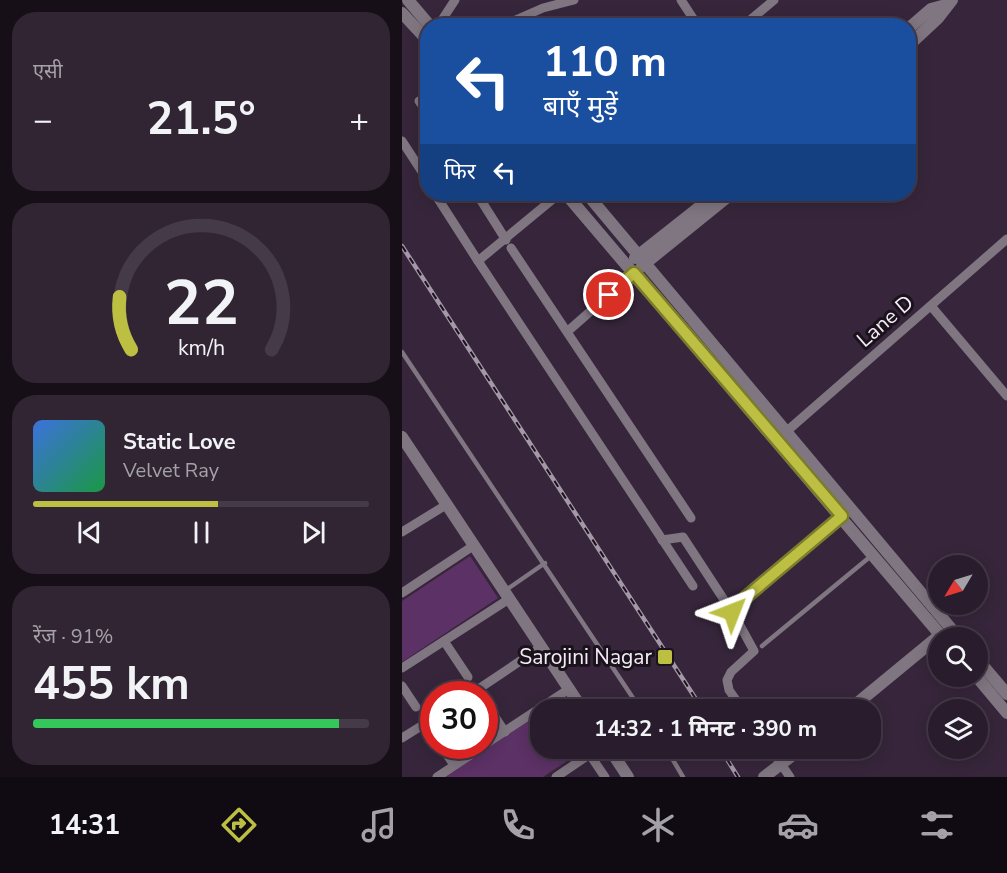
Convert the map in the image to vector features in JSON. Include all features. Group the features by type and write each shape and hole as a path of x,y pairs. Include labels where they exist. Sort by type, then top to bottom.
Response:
{"street":[{"path":"408,0 423,18"},
{"path":"443,18 455,0"},
{"path":"520,18 543,8 573,0"},
{"path":"681,0 693,18"},
{"path":"753,18 774,0"},
{"path":"916,22 931,9 949,3"},
{"path":"916,34 931,9"},
{"path":"402,13 420,32"},
{"path":"402,141 420,169"},
{"path":"439,201 693,586"},
{"path":"481,201 691,518"},
{"path":"478,261 508,244 552,201"},
{"path":"572,201 847,513 939,627"},
{"path":"593,201 787,431 847,513 873,555 939,627"},
{"path":"568,331 631,269 708,201"},
{"path":"643,258 721,201"},
{"name":"Lane D","path":"787,431 1007,239"},
{"path":"931,306 1007,396"},
{"path":"402,437 575,699"},
{"path":"402,532 446,505"},
{"path":"732,612 733,608 847,513"},
{"path":"662,540 683,537 732,612 754,651 731,672 727,680 729,690 735,699"},
{"path":"402,593 473,546"},
{"path":"402,668 444,641 506,595"},
{"path":"444,641 468,677"},
{"path":"863,699 928,646"},
{"path":"490,681 541,647"},
{"path":"988,671 1007,693"},
{"path":"402,686 416,707"},
{"path":"985,687 1007,713"},
{"path":"498,736 569,689"},
{"path":"498,722 505,732"},
{"path":"402,738 420,727"},
{"path":"450,759 454,765"},
{"path":"437,777 463,759"},
{"path":"556,777 584,759"},
{"path":"593,759 605,777"},
{"path":"616,759 628,777"},
{"path":"778,759 790,777"},
{"path":"764,777 789,759"}],"lane":[{"path":"402,352 634,699"},
{"path":"762,646 873,555"},
{"path":"506,595 545,563"},
{"path":"672,759 683,777"}],"shaded area":[{"path":"470,556 498,598 402,662 402,601"},
{"path":"530,719 530,759 570,759 543,777 444,777 471,759 498,759 498,740"}],"railway":[{"path":"402,246 696,699"},
{"path":"727,759 738,777"}],"place":[{"name":"Sarojini Nagar","path":"665,657"}],"route":[{"path":"609,295 634,273 842,516 731,609 732,612"}]}
